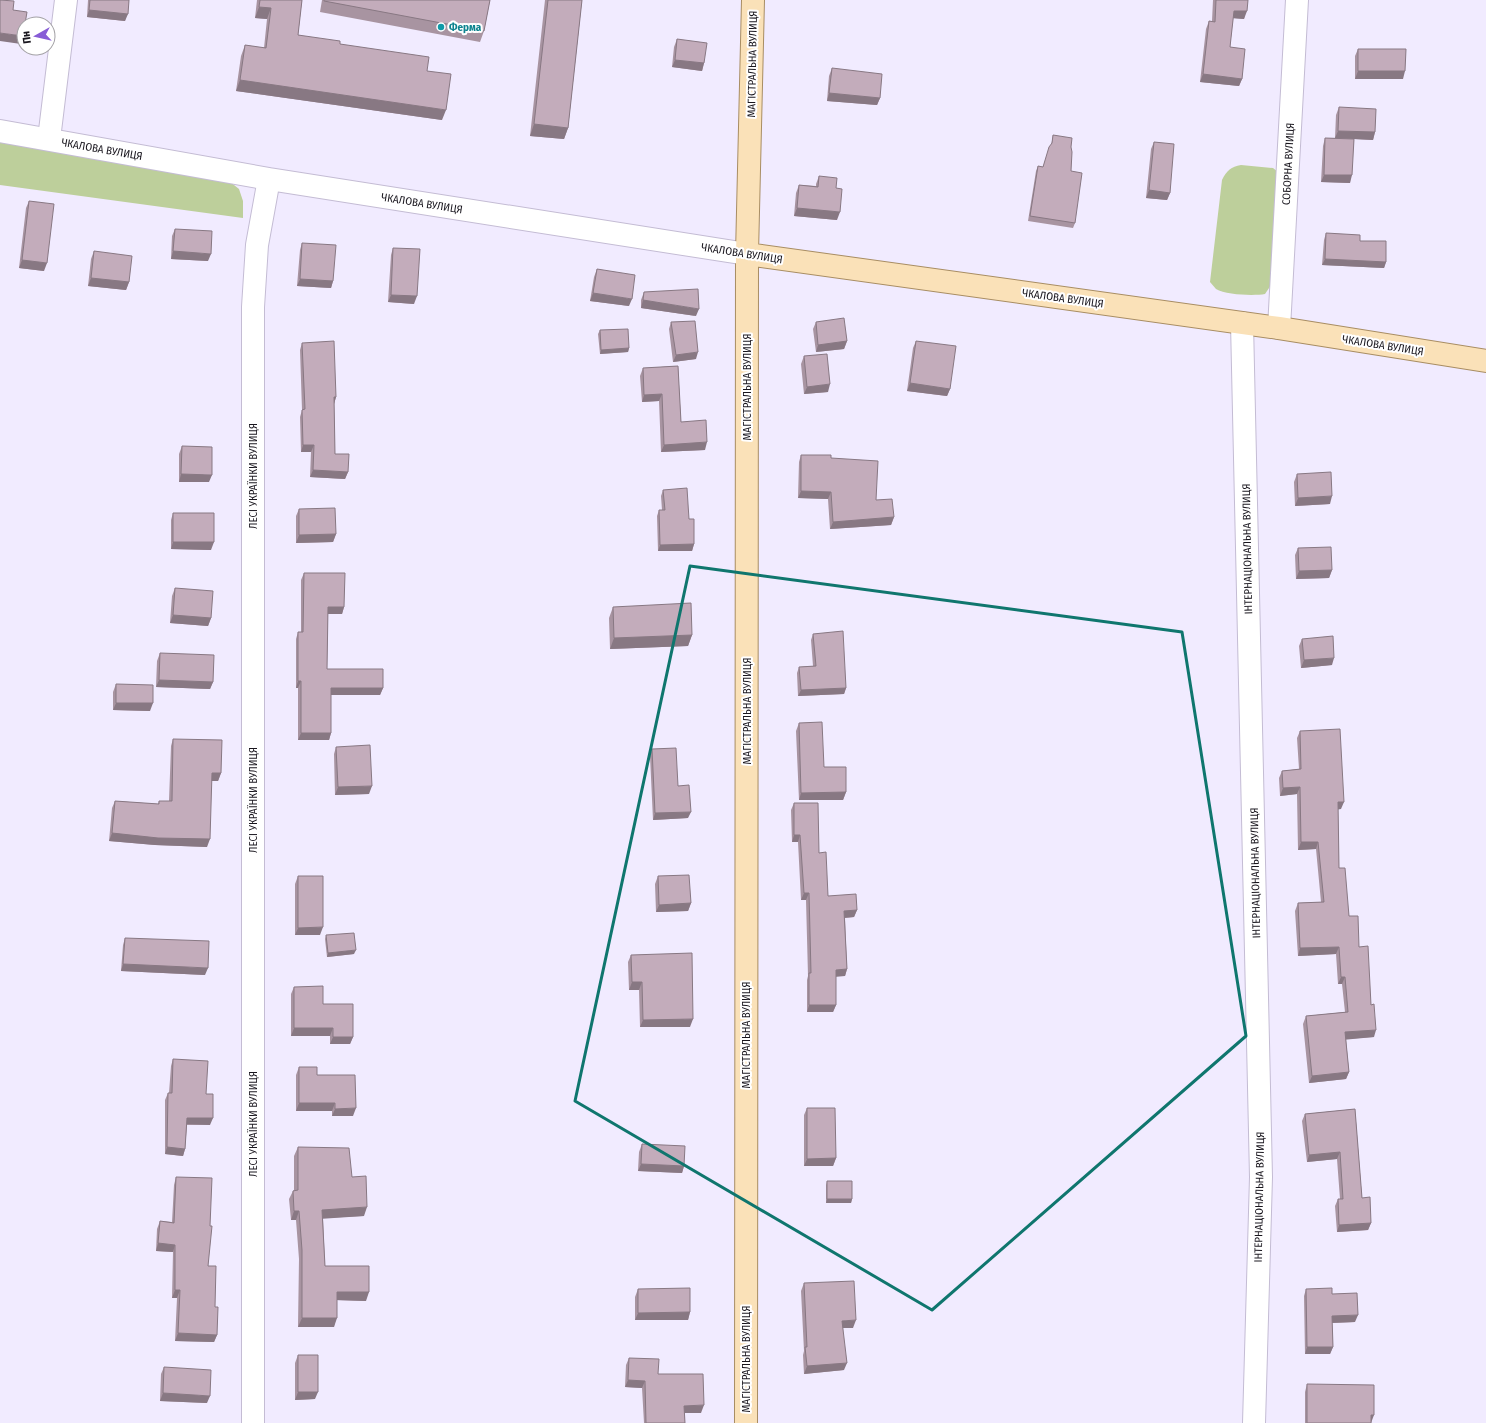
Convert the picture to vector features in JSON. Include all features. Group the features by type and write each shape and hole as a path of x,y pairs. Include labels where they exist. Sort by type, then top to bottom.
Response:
{"main road":[{"name":"МАГІСТРАЛЬНА ВУЛИЦЯ","path":"746,1423 747,254 754,0"},
{"name":"ЧКАЛОВА ВУЛИЦЯ","path":"747,254 1280,328 1486,361"}],"street":[{"path":"49,139 66,0"},
{"name":"СОБОРНА ВУЛИЦЯ","path":"1280,328 1298,0"},
{"name":"ЧКАЛОВА ВУЛИЦЯ","path":"0,131 269,179 747,254"},
{"name":"ЛЕСІ УКРАЇНКИ ВУЛИЦЯ","path":"253,1423 253,307 257,245 269,179"},
{"name":"ІНТЕРНАЦІОНАЛЬНА ВУЛИЦЯ","path":"1242,323 1261,1177 1254,1423"}],"highlighted area":[{"path":"690,566 1182,632 1246,1036 932,1310 575,1101"}],"green space":[{"path":"0,142 229,181 239,189 243,201 243,218 0,185"},
{"path":"1241,165 1273,168 1278,172 1271,285 1265,294 1247,295 1226,293 1216,289 1210,282 1222,180 1230,170"}],"building":[{"path":"0,0 14,1 13,10 27,12 26,16 16,16 16,35 0,33"},
{"path":"90,0 129,0 128,14 89,10"},
{"path":"260,0 302,0 298,35 340,41 340,44 429,57 427,71 451,74 446,110 240,80 245,45 266,48 271,8 259,7"},
{"path":"324,0 490,0 484,31"},
{"path":"548,0 582,0 568,128 534,124"},
{"path":"1216,0 1248,0 1247,11 1234,11 1230,47 1245,49 1242,79 1203,74 1209,21 1215,22"},
{"path":"677,39 707,43 704,63 675,60"},
{"path":"1358,49 1406,49 1405,71 1358,71"},
{"path":"832,68 882,74 880,98 829,93"},
{"path":"1339,107 1376,109 1375,132 1338,131"},
{"path":"1053,135 1072,138 1071,171 1082,173 1075,223 1030,216 1038,166 1043,167 1049,147 1052,143"},
{"path":"1325,138 1354,139 1352,175 1324,175"},
{"path":"1154,142 1174,144 1170,193 1149,190"},
{"path":"819,176 837,178 836,188 842,189 840,212 797,208 799,185 818,187"},
{"path":"29,201 54,204 47,263 22,260"},
{"path":"175,229 212,231 211,254 173,251"},
{"path":"1326,233 1360,235 1360,241 1386,241 1386,262 1325,259"},
{"path":"302,243 336,245 333,281 300,279"},
{"path":"393,248 420,249 417,296 391,295"},
{"path":"94,251 132,256 129,282 91,278"},
{"path":"597,269 635,275 632,299 593,293"},
{"path":"698,289 699,309 643,300 644,292"},
{"path":"844,318 847,341 818,345 816,322"},
{"path":"695,321 698,352 676,355 671,322"},
{"path":"628,329 629,348 601,350 600,330"},
{"path":"334,341 336,397 334,397 335,454 349,454 348,472 313,470 314,445 303,445 302,410 305,409 302,343"},
{"path":"916,341 956,346 950,389 910,383"},
{"path":"827,354 830,384 807,387 804,356"},
{"path":"678,366 681,422 706,420 707,442 664,445 662,394 644,395 643,368"},
{"path":"182,446 212,447 212,475 181,474"},
{"path":"801,455 831,455 831,458 878,461 876,500 892,499 894,517 833,522 831,492 801,491"},
{"path":"1331,472 1332,496 1298,498 1297,474"},
{"path":"687,488 689,519 694,519 694,544 660,545 659,510 665,510 663,490"},
{"path":"335,508 336,534 299,535 299,509"},
{"path":"173,513 214,513 214,542 173,542"},
{"path":"1331,547 1332,570 1299,571 1298,548"},
{"path":"304,573 345,573 344,607 328,607 327,669 383,669 383,688 331,688 331,733 301,733 301,681 298,681 298,632 303,632"},
{"path":"175,588 213,591 211,618 173,615"},
{"path":"691,603 692,635 614,638 613,607"},
{"path":"843,631 846,688 801,690 799,667 816,666 813,634"},
{"path":"1333,636 1334,658 1304,660 1302,639"},
{"path":"160,653 214,655 213,682 159,680"},
{"path":"116,684 153,685 153,703 116,703"},
{"path":"822,722 824,767 846,767 846,792 801,793 799,723"},
{"path":"1340,729 1344,802 1338,802 1339,868 1345,868 1349,916 1358,916 1359,947 1368,946 1371,1005 1374,1004 1376,1030 1345,1032 1349,1072 1312,1076 1306,1016 1348,1012 1345,977 1341,977 1339,947 1300,948 1298,903 1324,902 1318,842 1301,842 1300,787 1283,788 1282,771 1301,769 1300,731"},
{"path":"173,739 222,740 221,773 212,773 210,839 158,838 112,833 115,801 159,804 159,801 172,801"},
{"path":"370,745 372,786 338,787 336,747"},
{"path":"676,748 678,786 689,785 691,812 655,813 652,749"},
{"path":"794,803 818,803 819,853 826,852 828,896 856,894 857,910 844,911 847,969 836,970 836,1005 809,1005 809,973 811,973 809,893 804,893 800,835 794,835"},
{"path":"689,875 691,903 659,905 658,876"},
{"path":"298,876 323,876 323,927 298,928"},
{"path":"354,933 356,950 328,953 326,935"},
{"path":"125,938 209,941 208,968 123,964"},
{"path":"692,953 693,1019 643,1020 642,982 632,982 631,955"},
{"path":"323,986 323,1004 353,1004 353,1037 333,1037 333,1028 294,1028 294,987"},
{"path":"173,1059 208,1061 206,1094 213,1094 213,1118 187,1118 185,1149 167,1147 168,1093 172,1093"},
{"path":"299,1067 317,1067 317,1075 355,1075 356,1108 335,1109 335,1103 299,1103"},
{"path":"807,1108 835,1108 836,1158 807,1159"},
{"path":"1355,1109 1362,1198 1370,1197 1371,1223 1339,1225 1338,1199 1343,1199 1340,1152 1309,1155 1305,1114"},
{"path":"642,1144 685,1146 684,1166 641,1164"},
{"path":"298,1147 349,1148 352,1177 366,1176 367,1207 322,1210 325,1266 369,1266 369,1292 337,1292 337,1318 302,1318 302,1250 299,1211 294,1211 293,1191 298,1190"},
{"path":"176,1177 212,1178 210,1226 212,1226 208,1266 216,1266 215,1307 218,1307 217,1335 178,1333 180,1290 175,1290 175,1245 158,1243 160,1221 174,1223"},
{"path":"827,1181 852,1181 852,1199 827,1199"},
{"path":"854,1281 856,1320 842,1321 847,1363 807,1366 805,1347 807,1347 804,1283"},
{"path":"690,1288 690,1312 638,1313 638,1289"},
{"path":"1332,1288 1332,1294 1357,1293 1358,1315 1332,1316 1333,1347 1307,1347 1306,1289"},
{"path":"298,1355 318,1355 318,1392 298,1392"},
{"path":"629,1358 659,1359 658,1374 703,1374 704,1405 684,1406 685,1423 646,1423 645,1381 628,1380"},
{"path":"164,1367 211,1370 210,1396 163,1393"},
{"path":"1307,1384 1374,1385 1374,1415 1371,1415 1371,1423 1307,1423"}],"place":[{"name":"Ферма","path":"441,27"}]}
